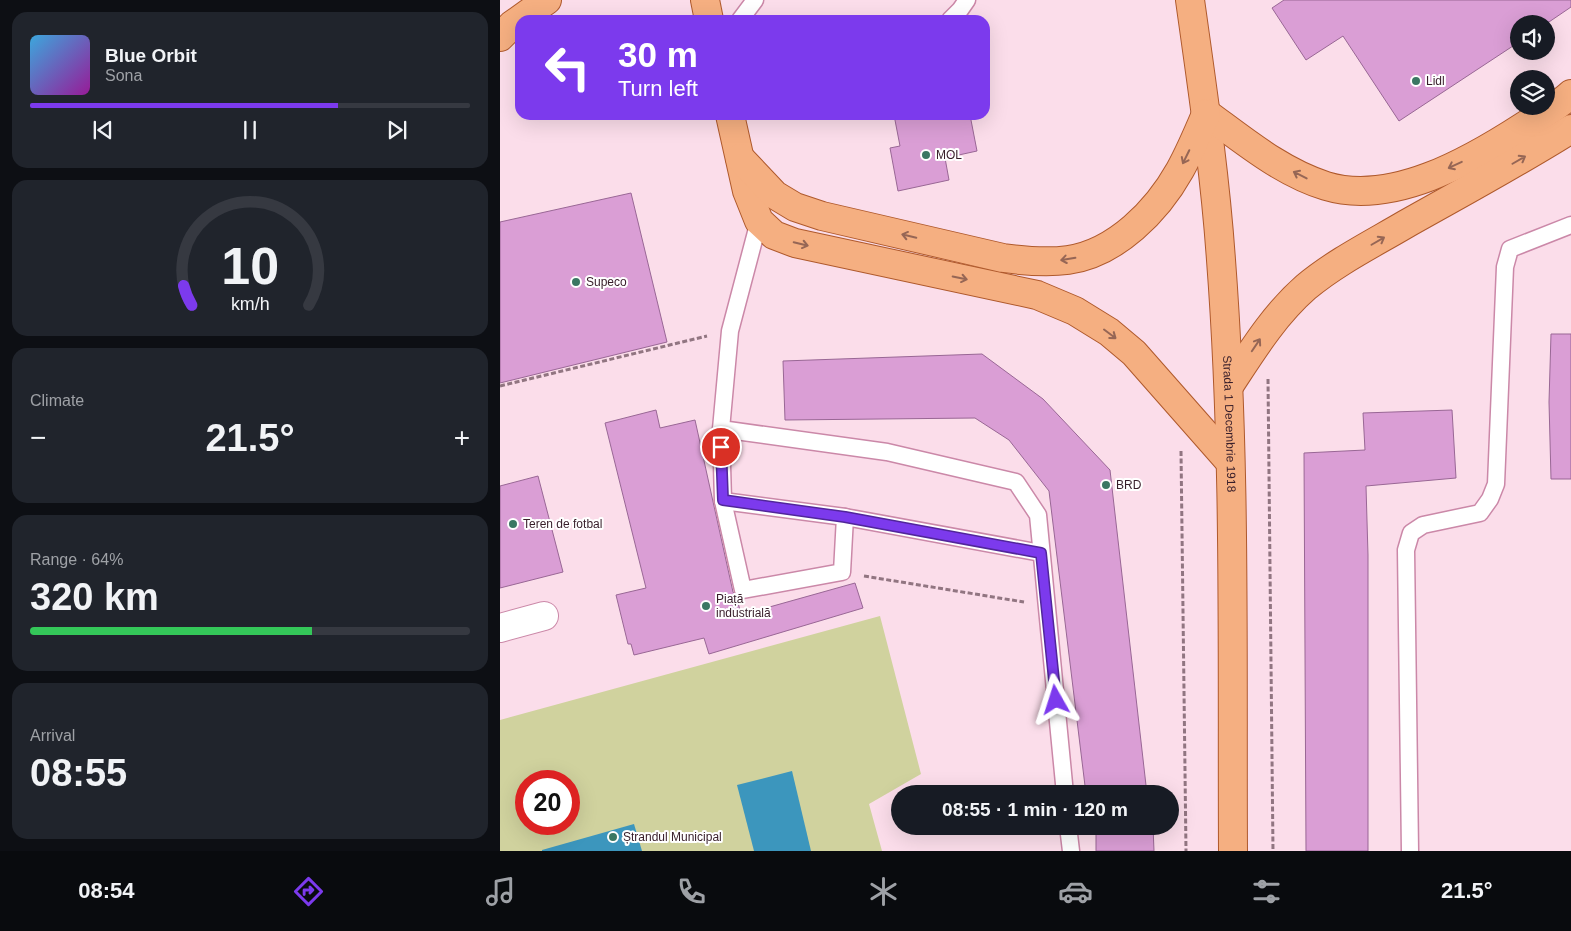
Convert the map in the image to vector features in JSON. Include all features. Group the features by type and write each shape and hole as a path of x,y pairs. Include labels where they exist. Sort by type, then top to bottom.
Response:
{"main road":[{"path":"521,15 535,0"},
{"path":"527,15 546,0"},
{"name":"Strada 1 Decembrie 1918","path":"1190,0 1206,113 1221,259 1229,386 1233,851"},
{"path":"506,31 515,21"},
{"path":"740,158 775,195 795,208 1003,258 1031,262 1069,260 1100,251 1130,231 1151,211 1180,171 1206,113 1259,151 1302,177 1327,186 1346,190 1374,190 1396,186 1452,168 1491,148 1558,105 1571,94"},
{"path":"731,120 747,191 759,221 774,235 795,243 1037,295 1075,311 1109,332 1134,353 1230,462"},
{"path":"1229,386 1268,328 1286,306 1307,287 1369,246 1571,129"}],"street":[{"path":"500,628 544,616"}],"lane":[{"path":"744,15 756,0"},
{"path":"955,15 968,0"},
{"path":"759,221 730,331 721,429 723,500 743,590 842,572 845,517"},
{"path":"1410,851 1406,550 1411,534 1423,525 1480,514 1490,499 1496,484 1505,267 1510,249 1571,225"},
{"path":"721,429 887,452 1016,482 1038,515 1064,785"},
{"path":"723,500 845,517 1041,553"},
{"path":"1069,835 1071,851"}],"path":[{"path":"500,386 730,331"},
{"path":"1268,378 1273,851"},
{"path":"1181,406 1186,851"},
{"path":"842,572 1046,606"}],"green space":[{"path":"880,616 921,774 902,785 891,785 891,791 869,804 882,851 500,851 500,720"}],"water":[{"path":"792,771 811,851 754,851 737,785"},
{"name":"Ștrandul Municipal","path":"634,824 642,851 542,851 542,850"}],"building":[{"name":"Lidl","path":"1284,0 1571,0 1571,7 1555,18 1555,15 1510,15 1510,48 1399,121 1343,36 1306,60 1272,8"},
{"name":"MOL","path":"895,120 971,120 977,151 945,158 949,180 898,191 890,148 900,146"},
{"name":"Supeco","path":"631,193 667,342 500,383 500,222"},
{"path":"1551,334 1571,334 1571,479 1551,479 1549,402"},
{"path":"982,354 1043,399 1110,470 1146,785 1085,785 1049,491 1009,440 975,418 785,420 783,361"},
{"path":"656,410 660,428 695,420 733,592 737,598 741,615 855,583 863,608 709,654 704,638 634,655 631,644 628,644 616,595 646,588 605,423"},
{"path":"1452,410 1456,478 1366,486 1368,555 1368,851 1306,851 1304,453 1365,450 1363,413"},
{"path":"538,476 563,572 500,588 500,486"},
{"path":"1096,835 1153,835 1154,851 1096,851"}],"place":[{"name":"Lidl","path":"1416,81"},
{"name":"MOL","path":"926,155"},
{"name":"Supeco","path":"576,282"},
{"name":"BRD","path":"1106,485"},
{"name":"Teren de fotbal","path":"513,524"},
{"name":"Piață industrială","path":"706,606"},
{"name":"Ștrandul Municipal","path":"613,837"}],"route":[{"path":"721,447 723,500 845,517 1041,553 1056,700"}]}
